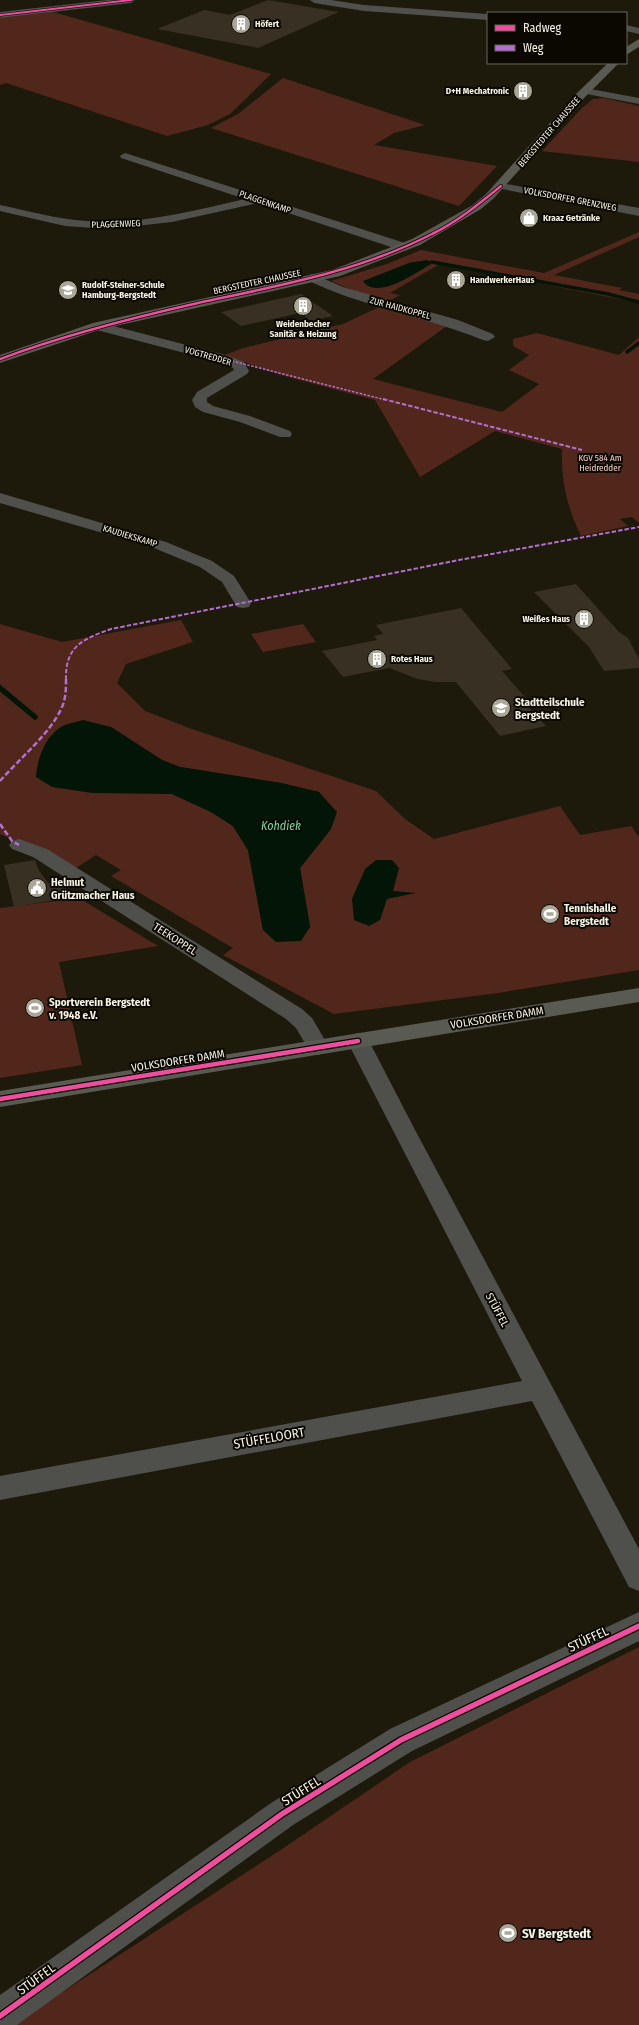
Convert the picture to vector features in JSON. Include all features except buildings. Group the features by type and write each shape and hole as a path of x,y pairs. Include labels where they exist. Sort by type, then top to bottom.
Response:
{"main road":[{"path":"627,51 639,42"},
{"name":"BERGSTEDTER CHAUSSEE","path":"0,359 98,326 313,278 353,267 404,247 451,223 481,204 501,186 586,91 613,64"},
{"name":"VOLKSDORFER DAMM","path":"0,1098 639,995"}],"street":[{"path":"0,15 131,0"},
{"path":"314,0 364,8 487,17"},
{"path":"627,27 639,27"},
{"path":"627,27 639,31"},
{"path":"586,91 639,101"},
{"name":"PLAGGENKAMP","path":"125,156 256,200 404,247"},
{"name":"VOLKSDORFER GRENZWEG","path":"501,186 639,212"},
{"name":"PLAGGENWEG","path":"0,208 57,221 86,225 135,225 256,200"},
{"name":"ZUR HAIDKOPPEL","path":"313,278 339,290 454,323 488,337"},
{"name":"VOGTREDDER","path":"98,326 224,359 239,365 242,371 202,395 199,400 200,404 208,409 245,419 285,434"},
{"name":"KAUDIEKSKAMP","path":"0,498 160,545 200,562 228,579 243,603"},
{"name":"TEEKOPPEL","path":"19,845 40,853 92,884 294,1014 304,1023 318,1047"},
{"name":"STÜFFEL","path":"358,1041 372,1071 538,1389 639,1578"},
{"name":"STÜFFELOORT","path":"0,1488 538,1389"},
{"name":"STÜFFEL","path":"0,2016 282,1814 401,1740 639,1626"}],"green space":[{"path":"53,12 271,74 230,114 208,125 167,136 6,83 0,85 0,18"},
{"path":"283,78 425,125 394,133 374,145 497,166 459,206 211,128 238,114"},
{"path":"604,98 639,106 639,162 542,151 582,108 593,99"},
{"path":"639,232 639,237 554,275 622,288 619,290 639,294 639,303 440,264 390,293 400,295 389,301 352,290 331,281 387,264 421,250 544,273","holes":["431,261 431,264 400,282 383,287 366,285 409,263"]},
{"name":"KGV 584 Am Heidredder","path":"379,307 447,326 373,379 502,412 539,384 509,370 529,355 513,346 513,339 537,333 619,355 639,337 639,523 632,517 620,519 628,526 581,536 572,515 566,494 562,449 495,431 420,477 375,400 277,374 225,355 243,348 343,324"},
{"path":"181,620 193,642 126,664 117,683 145,711 189,728 376,791 405,819 434,839 560,806 580,835 631,826 639,837 639,970 498,993 334,1014 223,955 233,948 111,876 121,870 96,855 76,868 0,834 0,624 62,642","holes":["111,727 162,760 180,767 281,783 319,792 331,829 300,868 310,927 263,930 248,850 233,826 211,812 172,794 137,792"]},
{"path":"303,624 316,642 263,652 251,634"},
{"name":"Sportverein Bergstedt v. 1948 e.V.","path":"79,898 158,946 59,962 82,1065 0,1078 0,908"},
{"name":"SV Bergstedt","path":"639,1647 639,2025 12,2025 285,1847 410,1762"}],"water":[{"path":"427,260 433,263 398,282 387,286 378,288 369,286 363,281 409,263"},
{"name":"Kohdiek","path":"83,720 111,727 162,760 180,767 281,783 319,792 337,812 331,829 300,868 310,927 301,941 276,942 263,930 248,850 233,826 211,812 172,794 92,793 52,787 36,777 38,762 48,740 58,729 65,725"},
{"path":"376,860 392,860 399,868 393,891 416,893 387,899 380,920 369,926 354,920 352,899 365,869"}],"waterway":[{"path":"432,262 608,294 639,302"},
{"path":"627,352 639,343"},
{"path":"0,688 35,717"}],"marked path":[{"path":"224,359 582,450"},
{"path":"0,781 47,730 61,709 66,690 66,669 69,655 78,644 98,634 111,629 459,560 639,527"},
{"path":"0,824 12,841 19,845"}],"cycle path":[{"path":"0,15 131,0"},
{"path":"0,359 48,342 98,327 279,286 358,265 396,251 433,234 468,212 501,186"},
{"path":"0,1099 358,1041"},
{"path":"0,2016 282,1814 401,1740 639,1626"}],"place":[{"name":"Höfert","path":"241,24"},
{"name":"D+H Mechatronic","path":"523,91"},
{"name":"Kraaz Getränke","path":"529,218"},
{"name":"HandwerkerHaus","path":"456,280"},
{"name":"Rudolf-Steiner-Schule Hamburg-Bergstedt","path":"68,290"},
{"name":"Weidenbecher Sanitär & Heizung","path":"303,306"},
{"name":"Weißes Haus","path":"584,619"},
{"name":"Rotes Haus","path":"377,659"},
{"name":"Stadtteilschule Bergstedt","path":"501,708"},
{"name":"Helmut Grützmacher Haus","path":"37,888"},
{"name":"Tennishalle Bergstedt","path":"550,914"},
{"name":"Sportverein Bergstedt v. 1948 e.V.","path":"35,1008"},
{"name":"SV Bergstedt","path":"508,1933"}]}
